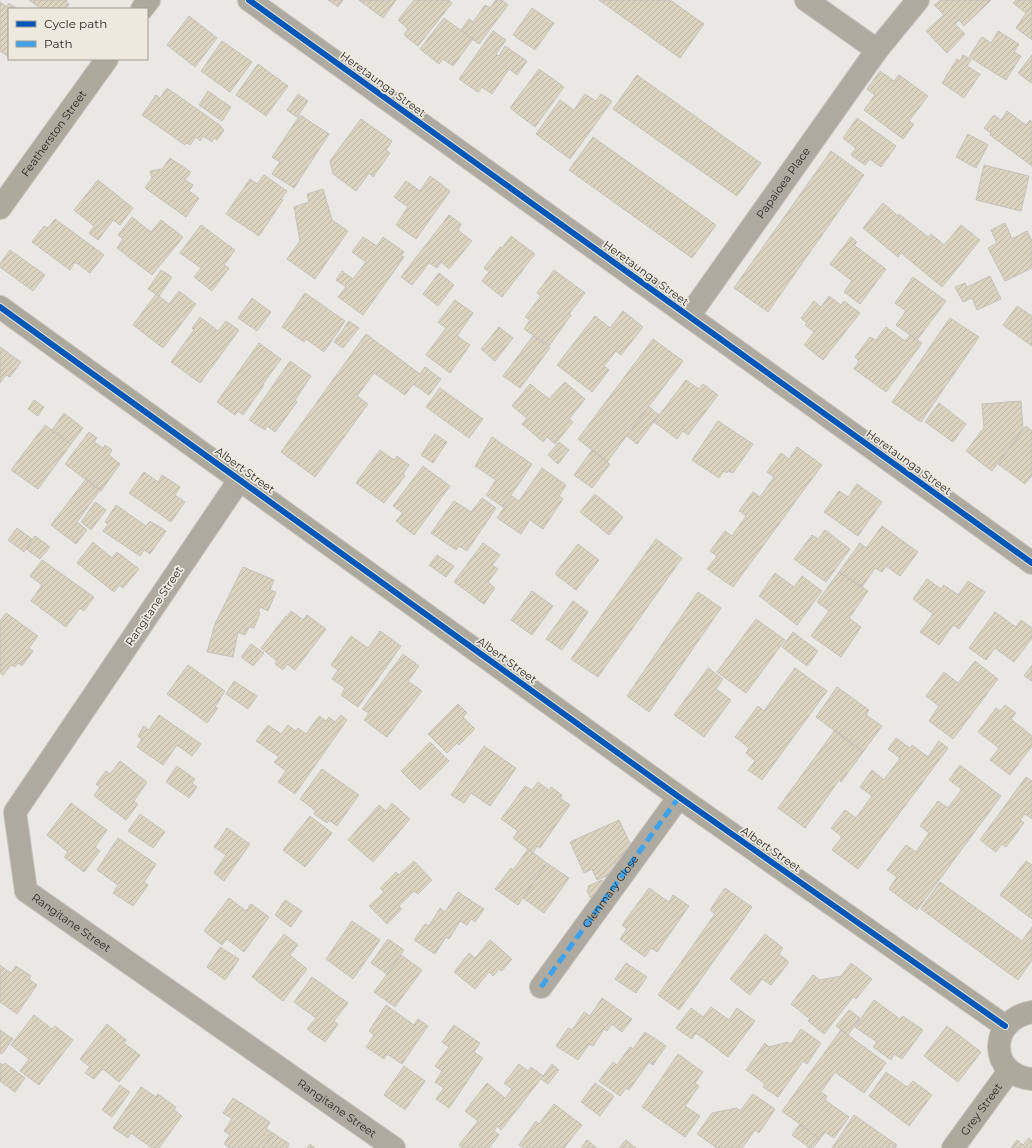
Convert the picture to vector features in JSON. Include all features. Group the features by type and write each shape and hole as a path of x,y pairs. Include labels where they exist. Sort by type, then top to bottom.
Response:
{"street":[{"path":"143,8 149,0"},
{"name":"Heretaunga Street","path":"249,0 1032,563"},
{"path":"806,0 877,50"},
{"name":"Papaioea Place","path":"689,316 877,50 918,0"},
{"name":"Featherston Street","path":"0,208 105,60"},
{"name":"Albert Street","path":"0,307 679,796 1005,1026"},
{"name":"Rangitane Street","path":"240,479 15,812 26,891 394,1148"},
{"name":"Glenmary Close","path":"541,987 679,796"},
{"path":"1032,1012 1016,1017 1005,1026 1001,1035 999,1049 1008,1069 1016,1075 1032,1079"},
{"name":"Grey Street","path":"953,1148 1004,1078 1008,1069"}],"building":[{"path":"29,0 67,0 66,2 69,4 67,8 40,8"},
{"path":"328,0 343,0 338,7"},
{"path":"359,0 396,0 383,18"},
{"path":"414,0 449,0 452,3 418,46 404,35 408,29 398,20"},
{"path":"496,0 502,0 508,5 479,44 461,30 469,19 473,22 485,5 490,8"},
{"path":"599,0 670,0 704,24 680,58"},
{"path":"940,0 991,0 964,26 959,20 955,24 965,34 947,53 926,31 944,15 934,5"},
{"path":"1016,0 1032,0 1032,40 1016,28 1026,13 1013,3"},
{"path":"0,2 7,7 9,3 16,8 8,8 8,56 0,51"},
{"path":"532,8 554,23 535,50 513,35"},
{"path":"189,16 217,38 195,67 167,45"},
{"path":"444,18 473,39 453,66 443,59 439,64 420,49"},
{"path":"493,31 506,40 496,54 499,56 505,46 527,61 517,75 509,69 492,94 482,87 478,92 459,79"},
{"path":"998,31 1019,44 1014,52 1021,56 1006,80 969,57 982,37 991,43"},
{"path":"222,41 252,62 230,92 201,71"},
{"path":"963,55 971,60 967,66 980,74 964,98 942,83 957,59 960,61"},
{"path":"1032,55 1032,82 1031,83 1018,73"},
{"path":"258,64 288,86 266,116 236,95"},
{"path":"539,69 564,87 535,127 510,108"},
{"path":"880,71 894,81 899,75 928,96 909,121 914,124 903,139 864,110 875,95 867,89"},
{"path":"637,75 761,163 737,196 613,109"},
{"path":"167,88 221,126 224,130 217,140 214,138 212,142 203,136 200,141 196,137 190,145 187,143 185,145 142,115 156,95 160,98"},
{"path":"208,91 231,107 222,121 199,105"},
{"path":"298,94 308,101 297,117 287,110"},
{"path":"585,94 596,101 601,94 612,101 570,159 536,134 560,100 574,110"},
{"path":"1007,111 1026,125 1030,120 1032,122 1032,166 990,135 991,133 984,128 994,115 1001,120"},
{"path":"300,115 329,134 294,188 272,174 280,162 272,157"},
{"path":"857,118 896,146 881,167 870,159 865,165 851,155 856,148 843,138"},
{"path":"361,119 392,141 386,150 390,153 373,177 369,173 356,191 333,174 330,161"},
{"path":"968,134 988,145 976,168 956,157"},
{"path":"593,137 716,225 692,258 569,170"},
{"path":"831,151 864,175 768,312 734,288"},
{"path":"170,158 191,172 185,180 193,185 189,191 199,198 186,217 145,188 152,178 150,171 162,169"},
{"path":"984,165 1029,176 1021,211 976,200"},
{"path":"264,175 287,191 281,199 283,200 259,236 226,214 250,179 257,184"},
{"path":"430,176 450,191 416,239 396,225 408,207 394,197 406,181 420,191"},
{"path":"98,180 133,208 120,225 113,220 98,240 89,233 94,226 74,210"},
{"path":"323,189 332,220 348,231 315,279 287,259 300,241 294,207 309,202 307,194"},
{"path":"883,203 898,216 899,214 928,237 931,234 944,245 961,225 980,240 942,287 901,253 898,257 863,228"},
{"path":"449,215 461,224 458,230 472,241 449,269 441,262 437,268 429,263 412,285 401,277"},
{"path":"132,217 151,232 161,220 183,237 152,275 117,248 123,239 118,235"},
{"path":"55,219 104,255 90,273 75,262 70,270 32,242 44,226 48,228"},
{"path":"1005,223 1012,239 1027,231 1032,241 1032,268 1005,281 988,248 997,243 991,230"},
{"path":"201,225 235,250 224,265 229,268 212,291 194,277 201,268 180,253"},
{"path":"511,236 535,254 502,297 482,281 489,272 484,268 500,247 502,248"},
{"path":"363,237 377,246 383,237 404,252 401,256 404,257 363,315 338,297 346,287 336,280 342,271 353,279 366,262 352,252"},
{"path":"851,237 857,242 854,245 886,269 860,304 844,292 852,281 830,264"},
{"path":"10,250 45,275 33,291 0,267 0,264"},
{"path":"161,270 172,277 159,296 148,289"},
{"path":"554,270 585,293 569,314 571,315 549,346 524,329 530,320 525,317 541,296 537,293"},
{"path":"439,273 454,285 438,306 423,294"},
{"path":"990,276 1001,299 977,310 972,298 963,302 955,287 965,283 967,287"},
{"path":"913,277 946,301 917,340 896,325 906,311 895,303"},
{"path":"179,291 196,304 163,348 133,325 156,294 169,304"},
{"path":"305,293 345,321 324,352 306,339 304,342 282,327"},
{"path":"829,296 841,305 844,301 860,313 823,360 804,345 814,332 805,325 807,323 801,318 814,301 821,307"},
{"path":"252,298 271,312 257,331 238,318"},
{"path":"455,300 473,313 457,336 470,345 450,373 426,355 446,328 438,322"},
{"path":"1017,306 1032,316 1032,346 1003,325"},
{"path":"623,311 643,327 621,355 616,351 604,366 609,370 592,392 557,365 595,316 610,328"},
{"path":"200,317 218,331 226,321 239,330 200,383 171,362 194,330 192,328"},
{"path":"950,318 979,337 921,422 892,402"},
{"path":"349,321 359,328 343,348 334,342"},
{"path":"499,327 513,338 495,361 481,349"},
{"path":"886,327 905,341 910,335 922,343 886,392 854,369 859,361 855,357 870,337 876,340"},
{"path":"366,334 420,374 425,367 441,379 429,395 413,384 405,395 374,373 357,396 368,404 315,477 281,452"},
{"path":"533,336 550,348 520,388 503,376"},
{"path":"653,339 683,361 607,462 578,439"},
{"path":"259,343 281,359 243,415 238,411 235,415 217,402"},
{"path":"0,347 21,362 10,377 6,375 0,383"},
{"path":"290,361 311,376 295,400 297,402 275,432 267,426 265,430 249,420"},
{"path":"686,380 699,389 703,384 718,395 688,435 683,431 677,439 654,422"},
{"path":"565,382 585,399 569,419 573,422 555,444 547,437 543,442 522,424 527,418 512,406 530,384 549,399"},
{"path":"440,388 483,419 469,438 426,407"},
{"path":"34,400 44,407 38,416 28,409"},
{"path":"1021,401 1023,429 992,471 966,451 984,428 982,404"},
{"path":"939,403 966,424 953,442 925,422"},
{"path":"649,407 659,415 637,444 627,436"},
{"path":"64,413 83,428 71,444 52,430"},
{"path":"718,421 753,444 733,473 728,471 727,473 724,471 719,478 692,460"},
{"path":"45,425 71,444 38,489 11,470"},
{"path":"1026,426 1032,431 1032,476 1025,484 998,464"},
{"path":"89,432 97,438 94,442 103,448 105,445 112,450 109,455 120,464 101,491 65,464"},
{"path":"435,434 447,442 433,463 421,455"},
{"path":"492,437 532,464 503,507 486,495 496,480 475,466"},
{"path":"559,442 569,450 558,464 548,455"},
{"path":"797,447 822,465 733,587 707,569 717,556 710,551 725,531 732,536 746,516 739,511 753,492 760,497 774,477 767,472 781,453 789,459"},
{"path":"380,450 394,460 397,456 409,465 403,474 405,476 384,503 356,483"},
{"path":"592,450 610,464 592,488 574,475"},
{"path":"423,466 450,486 414,535 396,521 403,513 393,506"},
{"path":"542,468 566,485 559,496 563,499 543,529 530,520 521,534 497,518 512,496 519,501"},
{"path":"144,472 158,482 162,475 180,487 175,495 185,502 171,522 129,493"},
{"path":"86,479 100,490 77,522 87,530 76,544 51,525"},
{"path":"857,484 882,502 858,536 824,512 839,491 848,497"},
{"path":"595,494 623,517 609,535 580,512"},
{"path":"482,498 496,508 467,551 459,546 456,550 431,533 454,501 471,512"},
{"path":"95,502 106,510 91,530 81,522"},
{"path":"116,505 146,526 150,521 166,531 150,554 144,550 140,556 103,531 108,524 105,522"},
{"path":"882,526 918,552 900,576 886,566 882,572 875,568 862,587 839,572 860,543 866,548"},
{"path":"17,528 32,539 24,552 8,540"},
{"path":"825,530 850,549 826,582 794,559 812,535 818,539"},
{"path":"35,536 50,547 40,559 26,549"},
{"path":"656,539 682,558 598,677 571,659"},
{"path":"93,542 112,558 117,552 139,569 123,588 119,585 114,592 77,563"},
{"path":"483,543 500,555 492,565 498,569 488,582 495,588 484,604 454,582"},
{"path":"578,544 599,560 576,590 555,574"},
{"path":"437,555 454,566 446,577 429,565"},
{"path":"42,560 94,597 84,611 80,608 66,627 31,601 42,585 30,576"},
{"path":"243,567 274,580 270,590 276,592 268,611 260,607 258,612 260,613 254,628 249,627 245,635 238,632 233,657 207,652 215,624"},
{"path":"839,572 868,591 849,618 861,627 841,657 811,636 829,611 817,602"},
{"path":"775,573 794,587 802,576 822,591 797,625 759,596"},
{"path":"927,579 941,589 944,585 958,595 968,581 985,592 959,629 953,625 939,645 920,632 933,614 913,599"},
{"path":"532,591 553,606 532,635 511,620"},
{"path":"698,592 721,608 649,712 627,696"},
{"path":"573,601 588,612 562,650 546,639"},
{"path":"291,611 303,620 307,615 326,629 295,670 287,664 283,670 275,664 277,661 261,648"},
{"path":"995,612 1016,627 1021,620 1032,628 1032,638 1014,662 995,648 986,660 969,648"},
{"path":"6,613 38,636 29,648 33,651 22,666 18,663 15,667 11,665 3,675 0,673 0,621"},
{"path":"756,619 785,640 746,693 717,672"},
{"path":"380,631 401,646 358,707 341,695 345,688 332,679 338,670 331,665 351,636 368,648"},
{"path":"793,632 818,651 807,666 782,647"},
{"path":"251,644 264,653 253,666 241,657"},
{"path":"403,654 419,666 408,681 422,691 387,737 364,720 369,713 362,709"},
{"path":"975,661 998,679 953,739 929,721 939,706 926,696 944,672 958,683"},
{"path":"188,665 225,691 215,707 218,708 207,723 167,694"},
{"path":"1032,665 1032,681 1024,676"},
{"path":"708,668 723,679 716,689 731,700 704,737 674,715"},
{"path":"795,668 827,691 762,780 748,770 755,761 746,753 749,748 735,737 758,706 764,711"},
{"path":"234,681 257,696 248,709 226,694"},
{"path":"837,687 869,710 866,715 882,726 863,752 816,717"},
{"path":"458,704 467,713 463,717 475,729 459,745 457,743 447,753 428,734"},
{"path":"1005,705 1016,713 1011,719 1032,736 1032,746 1010,775 990,760 999,748 978,732 996,708 1000,711"},
{"path":"159,715 201,744 192,756 177,745 163,765 137,747 142,739 138,736 144,726 149,730"},
{"path":"341,715 347,720 295,794 278,782 286,771 274,762 279,757 256,741 268,725 281,734 288,725 296,731 298,728 306,734 319,716 326,721 329,717 335,722"},
{"path":"835,730 863,752 841,782 839,780 805,828 778,808"},
{"path":"896,738 910,748 912,745 928,757 939,741 948,748 858,869 832,850 842,837 831,828 845,810 856,818 872,796 860,787 872,770 884,780 900,758 888,749"},
{"path":"430,742 449,761 420,790 401,771"},
{"path":"484,746 516,768 490,806 471,793 464,803 451,795"},
{"path":"120,761 147,782 134,801 138,804 126,820 94,796 100,787 96,784 106,771 110,774"},
{"path":"960,765 1001,796 917,910 889,889 897,877 887,870 906,845 916,852 929,833 920,826 938,801 948,808 962,789 949,780"},
{"path":"177,766 195,779 192,783 197,787 189,798 166,782"},
{"path":"322,769 359,795 337,826 329,820 327,823 314,814 316,811 300,799"},
{"path":"1026,777 1032,781 1032,819 1025,814 1020,820 1024,823 1006,847 1002,844 996,852 980,840"},
{"path":"538,782 549,790 551,787 562,795 560,798 570,805 540,848 537,846 533,853 513,838 518,831 501,819 525,786 532,790"},
{"path":"71,803 107,830 95,847 100,851 84,872 64,857 68,852 47,835"},
{"path":"392,803 410,819 373,862 348,840 379,805 386,811"},
{"path":"140,814 165,832 153,848 128,831"},
{"path":"310,816 332,833 305,867 283,850"},
{"path":"619,820 635,854 615,863 619,871 597,880 592,869 584,873 570,842"},
{"path":"227,828 250,844 224,881 214,873 226,855 214,847"},
{"path":"118,838 156,864 144,882 148,885 133,906 113,893 118,885 97,870"},
{"path":"528,849 547,863 518,905 495,889 511,868 513,870"},
{"path":"414,861 432,880 418,894 414,891 399,906 402,909 387,924 369,906 384,892 380,888 396,872 399,875"},
{"path":"1026,861 1032,865 1032,919 1000,895"},
{"path":"547,863 569,878 544,913 523,898"},
{"path":"602,880 607,892 590,898 587,890 589,889 588,886"},
{"path":"940,882 1022,941 1032,927 1032,960 1018,980 921,909"},
{"path":"649,888 669,902 673,895 689,906 657,952 651,948 645,957 620,939 627,929 622,925"},
{"path":"725,888 752,907 679,1010 658,995 715,914 710,910"},
{"path":"458,892 484,909 475,922 471,919 467,925 460,921 449,939 446,937 435,954 414,940 425,924 429,926 440,908 445,912"},
{"path":"229,898 246,911 251,904 269,917 244,952 227,939 222,945 204,931"},
{"path":"285,900 302,911 291,927 275,915"},
{"path":"352,921 380,940 353,979 326,959"},
{"path":"284,934 298,945 290,955 307,969 283,1001 252,977"},
{"path":"765,934 783,948 779,954 789,962 771,985 762,979 750,995 730,979"},
{"path":"388,939 404,950 387,974 371,963"},
{"path":"490,940 512,959 502,971 499,969 493,976 489,972 475,989 454,972 469,953 475,958"},
{"path":"220,947 239,959 225,980 207,967"},
{"path":"401,955 422,970 395,1007 374,992"},
{"path":"626,963 647,977 636,993 615,979"},
{"path":"851,963 872,979 856,999 853,997 824,1034 808,1021 810,1019 791,1004 813,975 820,980 841,976"},
{"path":"0,965 11,973 16,966 31,976 29,979 37,985 17,1014 0,1002"},
{"path":"312,977 348,1003 334,1021 338,1024 325,1042 307,1029 316,1018 294,1002"},
{"path":"602,998 632,1019 622,1032 612,1024 607,1031 604,1029 593,1046 589,1044 578,1060 556,1046 568,1028 572,1030 584,1012 590,1016"},
{"path":"874,1000 900,1019 903,1016 923,1030 902,1059 894,1054 891,1060 873,1047 877,1042 855,1027"},
{"path":"386,1005 414,1025 418,1019 428,1026 402,1064 387,1054 384,1059 366,1047 374,1035 369,1031"},
{"path":"711,1007 729,1020 737,1008 755,1021 728,1057 696,1033 692,1039 676,1028 691,1008 703,1017"},
{"path":"849,1010 860,1018 848,1035 836,1026"},
{"path":"34,1015 52,1029 55,1026 73,1040 39,1085 20,1071 29,1059 11,1045"},
{"path":"107,1024 126,1040 124,1043 140,1055 119,1082 103,1069 94,1079 85,1073 90,1067 80,1059"},
{"path":"454,1025 480,1043 474,1052 483,1058 449,1108 436,1099 444,1088 435,1082 442,1071 435,1066 449,1047 442,1042"},
{"path":"947,1026 981,1052 958,1082 924,1056"},
{"path":"801,1029 821,1043 807,1064 803,1061 778,1097 763,1087 765,1084 746,1070 765,1043 769,1047 788,1042 791,1044"},
{"path":"0,1030 13,1039 2,1054 0,1053"},
{"path":"841,1030 886,1063 864,1093 835,1072 821,1092 827,1096 825,1100 849,1117 834,1138 825,1132 820,1139 782,1111"},
{"path":"645,1032 666,1046 653,1065 649,1062 629,1090 626,1088 620,1096 599,1081 613,1062 617,1065 630,1047 633,1049"},
{"path":"678,1054 703,1072 695,1083 699,1086 685,1106 700,1116 685,1137 642,1107"},
{"path":"0,1063 3,1065 5,1063 25,1078 15,1092 0,1081"},
{"path":"519,1064 528,1071 531,1067 543,1076 501,1130 497,1126 494,1131 499,1135 489,1148 463,1148 459,1145 478,1121 465,1111 487,1083 505,1098 512,1089 504,1083"},
{"path":"552,1064 559,1070 548,1084 541,1079"},
{"path":"404,1066 425,1081 405,1110 384,1095"},
{"path":"886,1072 907,1087 913,1081 932,1095 909,1126 869,1096"},
{"path":"595,1083 614,1096 600,1116 581,1102"},
{"path":"120,1085 130,1092 112,1117 102,1110"},
{"path":"141,1087 156,1097 158,1094 176,1107 174,1110 182,1116 159,1148 152,1148 131,1133 128,1138 113,1128"},
{"path":"753,1094 775,1109 759,1133 755,1130 742,1148 717,1148 697,1134 712,1113 737,1108 740,1111"},
{"path":"233,1098 270,1122 266,1129 273,1133 263,1148 230,1148 224,1144 230,1135 224,1131 232,1119 223,1113"},
{"path":"554,1104 582,1125 564,1148 524,1148 519,1145 536,1121 539,1124"},
{"path":"854,1115 897,1145 895,1148 832,1148"},
{"path":"800,1124 820,1139 813,1148 810,1148 792,1135"},
{"path":"273,1133 289,1144 287,1148 263,1148"},
{"path":"1029,1138 1032,1141 1032,1148 1011,1148 1017,1140 1023,1145"},
{"path":"587,1140 597,1148 581,1148"},
{"path":"626,1140 636,1148 619,1148"},
{"path":"310,1144 315,1148 307,1148"}],"marked path":[{"path":"541,987 679,797"}],"cycle path":[{"path":"249,0 1032,563"},
{"path":"0,307 679,797 1005,1026"}]}
